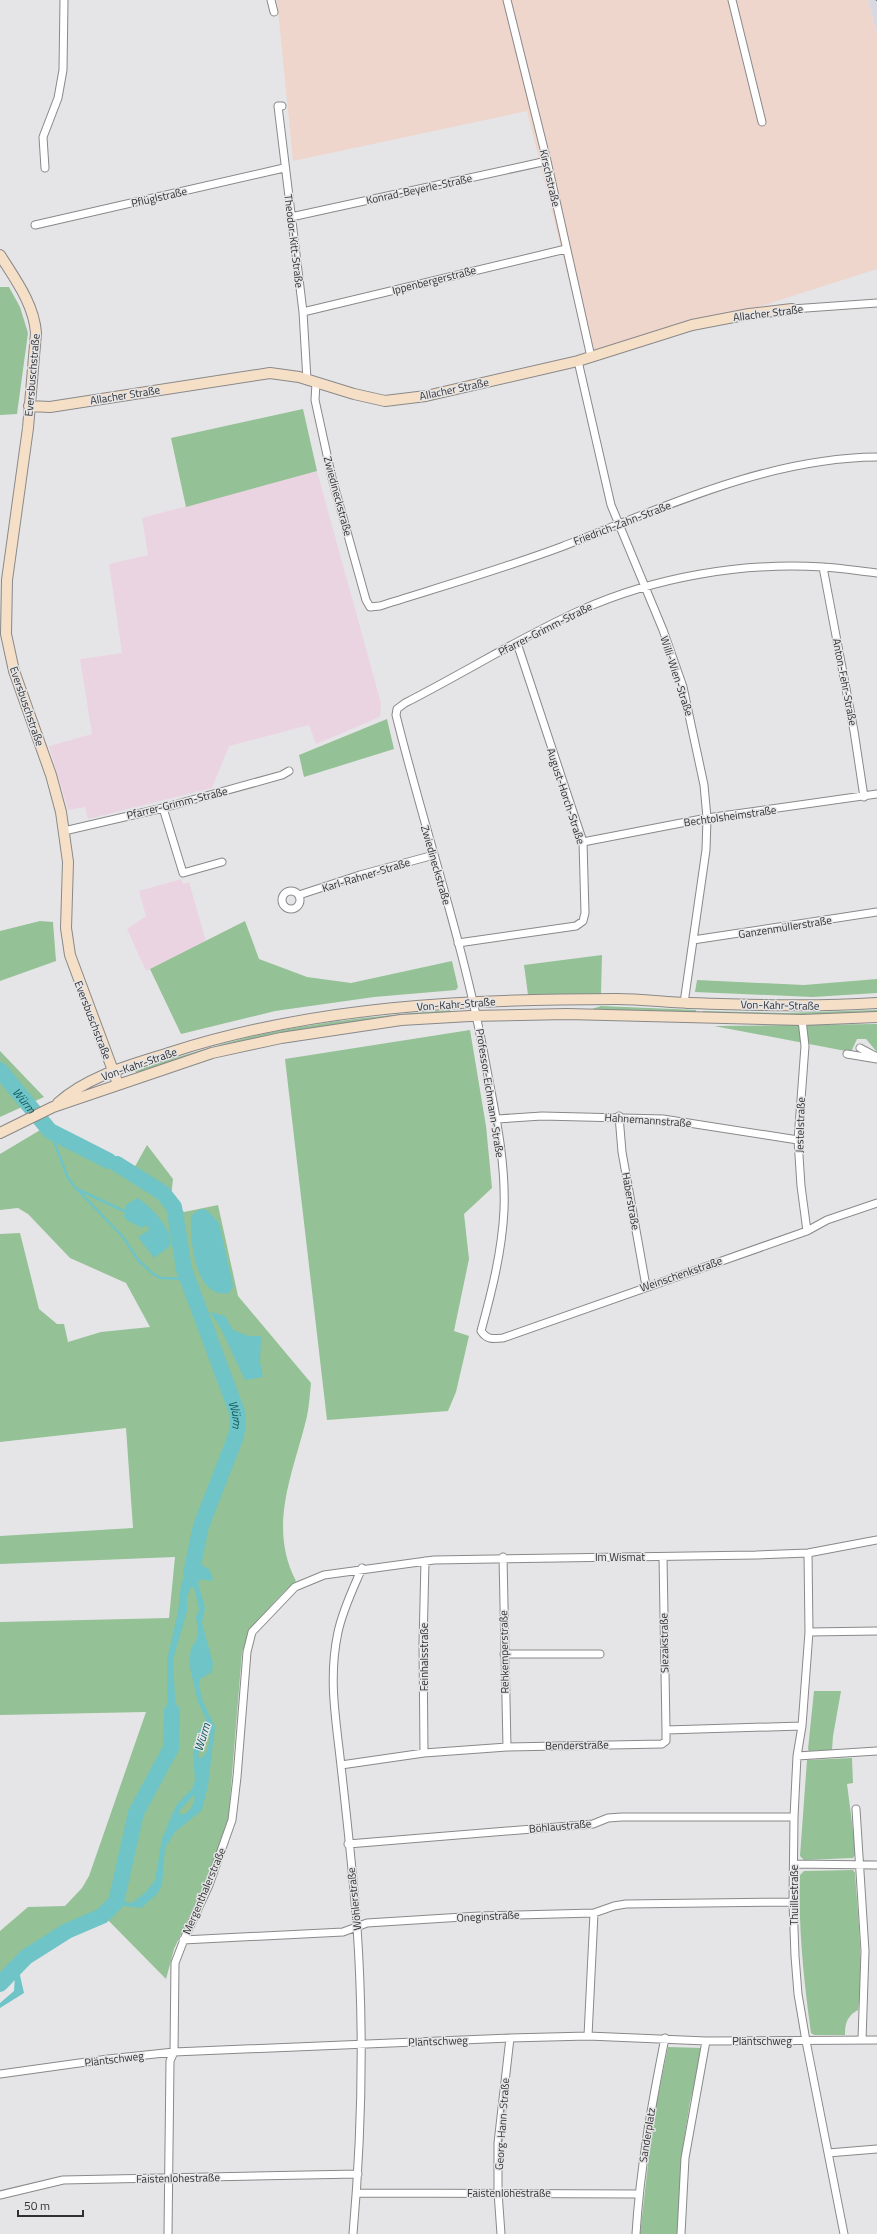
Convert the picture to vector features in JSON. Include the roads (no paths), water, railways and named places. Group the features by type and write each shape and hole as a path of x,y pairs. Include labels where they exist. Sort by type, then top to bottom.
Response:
{"main road":[{"name":"Eversbuschstraße","path":"0,255 23,294 34,319 36,333 28,428 7,580 6,634 14,671 51,775 64,831 68,871 66,928 69,952 118,1084"},
{"name":"Allacher Straße","path":"29,406 50,407 259,374 285,374 385,401 426,396 578,361 692,325 749,314 792,309"},
{"name":"Von-Kahr-Straße","path":"53,1107 73,1091 113,1071 200,1043 306,1020 372,1011 474,1002 616,999 774,1006 877,1003"},
{"name":"Von-Kahr-Straße","path":"0,1133 53,1107 190,1060 270,1040 401,1020 478,1015 603,1014 802,1020 877,1017"}],"street":[{"path":"45,168 43,137 58,98 63,70 64,0"},
{"path":"271,0 274,12"},
{"name":"Kirschstraße","path":"507,0 547,161 591,357"},
{"path":"732,0 762,122"},
{"name":"Theodor-Kitt-Straße","path":"282,106 278,106 284,168 312,382"},
{"name":"Konrad-Beyerle-Straße","path":"291,217 547,161"},
{"name":"Pflüglstraße","path":"34,225 284,168"},
{"name":"Ippenbergerstraße","path":"303,312 566,249"},
{"name":"Allacher Straße","path":"792,309 877,303"},
{"name":"Willi-Wien-Straße","path":"578,361 611,505 683,687 698,750 707,818 706,850 684,1002"},
{"name":"Zwiedineckstraße","path":"312,382 332,478 366,600 370,607"},
{"name":"Friedrich-Zahn-Straße","path":"370,607 380,606 448,585 618,525 715,487 792,466 825,460 877,457"},
{"name":"Pfarrer-Grimm-Straße","path":"396,715 397,709 405,703 580,610 644,586 697,574 771,568 823,567 877,573"},
{"name":"Anton-Fehr-Straße","path":"823,567 854,731 864,797"},
{"name":"August-Horch-Straße","path":"458,943 576,926 584,921 586,913 583,842 517,643"},
{"name":"Zwiedineckstraße","path":"396,715 478,1015"},
{"name":"Pfarrer-Grimm-Straße","path":"64,831 163,808 272,778 289,771"},
{"name":"Bechtolsheimstraße","path":"583,842 707,818 877,794"},
{"path":"163,808 183,873 222,862"},
{"name":"Karl-Rahner-Straße","path":"299,895 360,875 434,855"},
{"name":"Ganzenmüllerstraße","path":"693,940 877,912"},
{"name":"Professor-Eichmann-Straße","path":"478,1015 497,1119 504,1192 504,1211 496,1276 482,1331 484,1336"},
{"name":"Jestelstraße","path":"802,1020 805,1046 798,1140 801,1186 807,1231"},
{"path":"860,1048 877,1058"},
{"path":"847,1054 877,1058"},
{"name":"Hahnemannstraße","path":"497,1119 542,1116 619,1116 663,1119 798,1140"},
{"name":"Haberstraße","path":"619,1116 622,1152 646,1286"},
{"name":"Weinschenkstraße","path":"484,1336 492,1340 503,1338 646,1286 807,1231 827,1220 877,1203"},
{"name":"Im Wismat","path":"362,1568 425,1561 503,1558 663,1557 808,1553 877,1540"},
{"name":"Thuillestraße","path":"808,1553 809,1632 802,1726 797,1756 794,1816 793,1902 798,1994 844,2234"},
{"name":"Slezakstraße","path":"663,1557 666,1730"},
{"name":"Rehkemperstraße","path":"503,1558 507,1747"},
{"name":"Feinhalsstraße","path":"424,1753 423,1644 425,1561"},
{"name":"Wöhlerstraße","path":"353,2234 357,2193 361,2114 357,1927 341,1765 333,1716 333,1674 338,1632 347,1602 362,1568"},
{"name":"Mergenthalerstraße","path":"168,2234 167,2178 170,2061 174,2052 175,1963 183,1940 209,1885 232,1820 238,1777 246,1659 252,1632 295,1588 324,1574 362,1568"},
{"path":"809,1632 877,1631"},
{"path":"504,1654 600,1654"},
{"path":"666,1730 802,1726"},
{"name":"Benderstraße","path":"341,1765 424,1753 507,1747 662,1744 666,1741 666,1730"},
{"path":"797,1756 877,1751"},
{"path":"856,1809 865,1951 862,2040"},
{"name":"Böhlaustraße","path":"348,1844 593,1824 608,1818 622,1817 794,1816"},
{"path":"794,1864 877,1865"},
{"name":"Oneginstraße","path":"183,1940 343,1932 367,1923 479,1916 594,1913 614,1906 626,1904 793,1902"},
{"path":"588,2036 594,1913"},
{"name":"Pläntschweg","path":"0,2074 108,2059 174,2052 510,2038 588,2036 665,2038 706,2041 877,2040"},
{"name":"Georg-Hann-Straße","path":"501,2234 498,2192 498,2143 510,2038"},
{"name":"Sanderplatz","path":"636,2234 638,2194 649,2119 665,2038"},
{"path":"681,2234 685,2158 706,2041"},
{"path":"828,2153 877,2149"},
{"name":"Faistenlohestraße","path":"0,2195 63,2180 358,2174"},
{"name":"Faistenlohestraße","path":"357,2193 498,2192 638,2194"}],"water":[{"path":"137,1198 148,1206 160,1219 169,1233 171,1240 170,1246 154,1258 138,1237 149,1230 147,1225 142,1228 128,1221 124,1217 126,1205"},
{"path":"200,1209 207,1210 219,1223 233,1287 229,1293 217,1293 208,1287 201,1278 196,1265 193,1252 191,1216"},
{"path":"210,1312 225,1316 233,1330 248,1336 261,1336 260,1362 263,1377 245,1380 221,1329"},
{"path":"190,1552 201,1555 201,1565 209,1569 213,1579 210,1581 202,1579 198,1583 205,1608 202,1623 213,1663 212,1672 200,1679 199,1685 203,1702 215,1727 208,1785 202,1810 175,1832 165,1848 162,1885 157,1894 141,1908 117,1905 119,1901 132,1903 146,1892 155,1880 162,1839 178,1803 192,1789 195,1780 193,1754 197,1734 205,1722 205,1717 198,1702 189,1663 191,1648 196,1641 198,1631 196,1617 199,1609 194,1588 191,1587 187,1598 187,1611 173,1660 177,1731 168,1731 167,1660 178,1612 181,1584 187,1570","holes":["208,1732 209,1739 207,1751 200,1759 198,1754","193,1796 195,1796 191,1808 181,1815 179,1811"]},
{"path":"19,1971 24,1993 0,2008 0,2003 14,1991 15,1975"}],"waterway":[{"name":"Würm","path":"0,1070 50,1131 109,1161"},
{"name":"Würm","path":"50,1131 68,1178 123,1237 139,1261 153,1274 161,1278 187,1279"},
{"name":"Würm","path":"117,1164 163,1193 174,1207 184,1269 237,1412 238,1424 236,1436 201,1526 191,1574"},
{"path":"77,1189 124,1211"},
{"name":"Würm","path":"0,1984 26,1957 67,1931 102,1916 116,1902 136,1813 171,1748 172,1711"}]}
